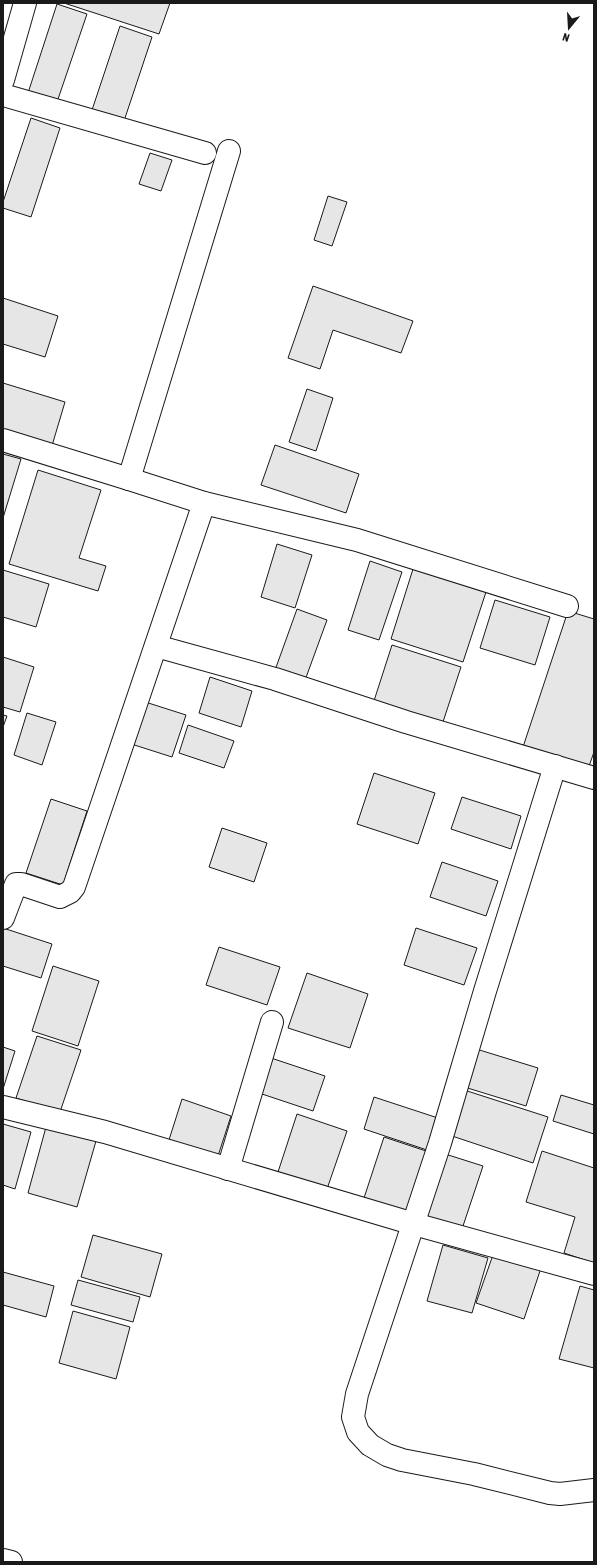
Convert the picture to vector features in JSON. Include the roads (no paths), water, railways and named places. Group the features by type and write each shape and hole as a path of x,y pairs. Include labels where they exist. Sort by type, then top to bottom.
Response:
{"street":[{"path":"3,80 25,3"},
{"path":"3,95 205,154"},
{"path":"129,478 229,151"},
{"path":"3,440 129,478 204,503 357,540 567,606"},
{"path":"3,918 16,884 21,884 60,897 70,892 74,887 204,503"},
{"path":"156,646 275,679 406,722 594,778"},
{"path":"556,766 487,984 440,1143 357,1394 353,1417 358,1432 370,1445 387,1455 402,1460 474,1474 550,1493 560,1494 594,1490"},
{"path":"228,1168 272,1022"},
{"path":"3,1107 105,1132 414,1224 594,1274"},
{"path":"3,1560 11,1562"}]}
